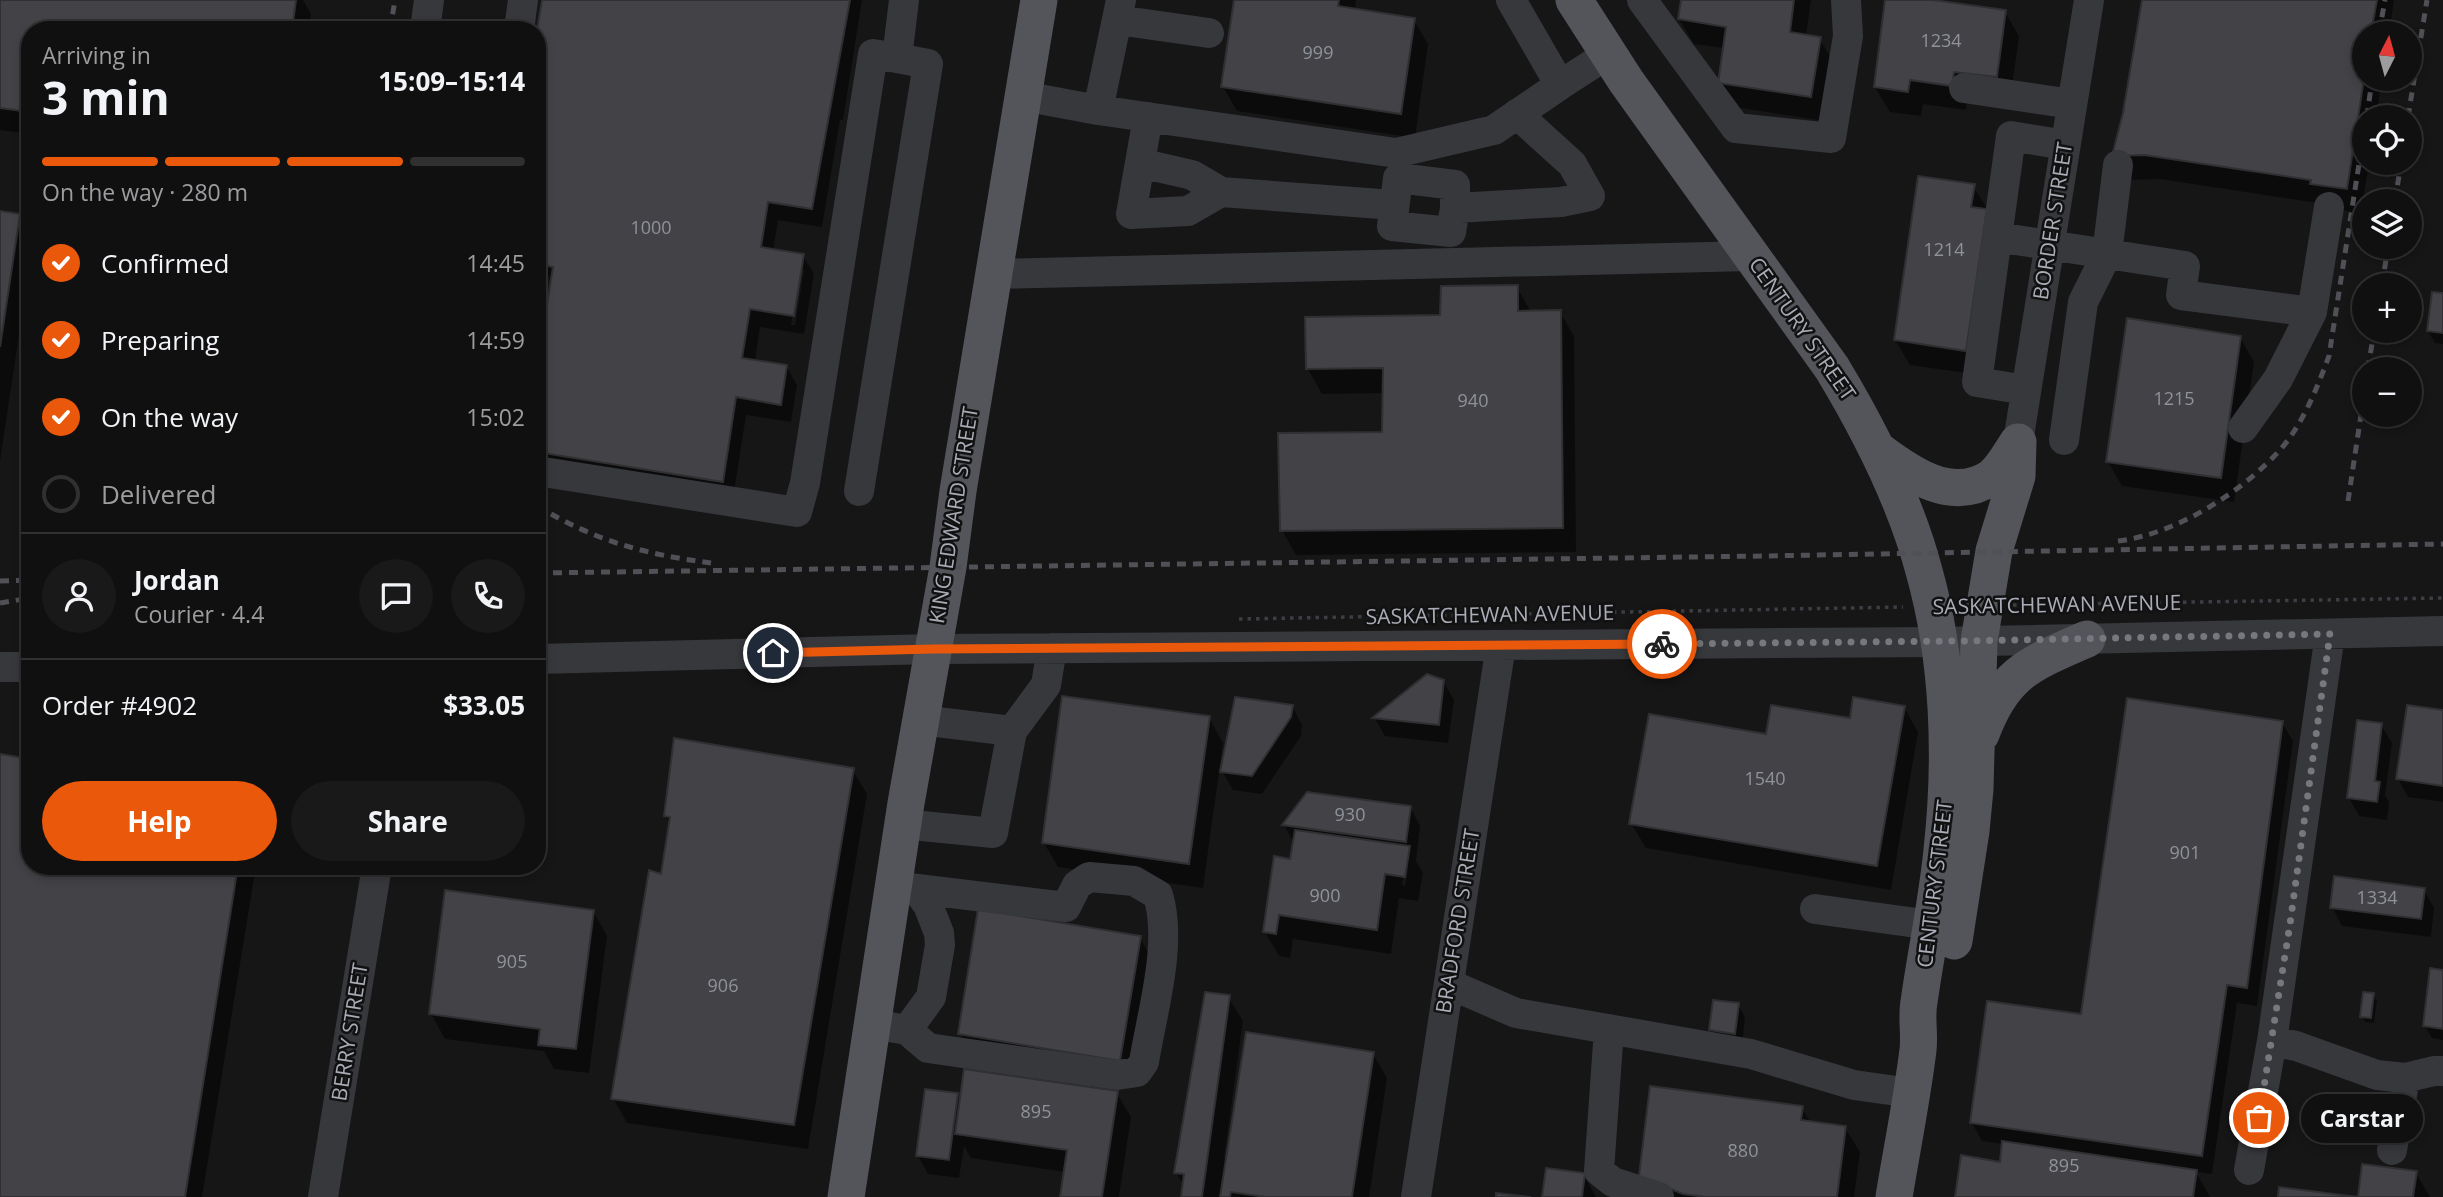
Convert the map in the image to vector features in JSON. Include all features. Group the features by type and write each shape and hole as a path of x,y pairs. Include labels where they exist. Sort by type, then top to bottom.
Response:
{"main road":[{"name":"KING EDWARD STREET","path":"846,1197 889,1027 905,888 902,824 948,567 958,491 1040,0"},
{"name":"CENTURY STREET","path":"1574,0 1608,54 1832,368 1877,449 1919,552 1935,624 1946,719 1947,771 1942,851 1918,1006 1919,1047 1894,1197"},
{"path":"1877,449 1918,478 1939,486 1959,488 1977,484 1993,476 2018,442"},
{"path":"1919,1047 1935,1018 1950,962 1971,831 1981,623 1994,551 2017,476 2018,442"},
{"path":"1976,748 1995,701 2009,682 2021,671 2045,657 2087,639"}],"street":[{"path":"426,21 429,0"},
{"path":"520,21 523,0"},
{"path":"897,58 904,0"},
{"path":"1511,0 1560,85"},
{"path":"1642,0 1736,128 1831,138 1848,36 1846,0"},
{"name":"BORDER STREET","path":"2018,442 2089,0"},
{"path":"1098,110 1119,10 1209,33"},
{"path":"546,472 797,512 806,483 873,54 928,64 859,491"},
{"path":"1023,96 1098,110 1396,153 1494,130 1608,54"},
{"path":"1964,88 2072,104"},
{"path":"1140,163 1192,176 1221,192 1394,205 1398,178 1455,185 1455,208 1561,202 1590,197 1572,164 1517,114"},
{"path":"1148,117 1131,214 1188,211 1221,192"},
{"path":"2026,390 1978,382 2011,136 2066,145"},
{"path":"2064,440 2083,302 2107,254 2119,165"},
{"path":"2243,428 2278,379 2312,312 2329,207"},
{"path":"1997,237 2185,266 2180,295 2312,312"},
{"path":"994,274 1750,256"},
{"name":"SASKATCHEWAN AVENUE","path":"546,659 933,649 1501,645 1981,623 2087,639 2443,631"},
{"path":"2249,1170 2272,1041 2330,634"},
{"name":"BRADFORD STREET","path":"1416,1197 1501,645"},
{"path":"902,824 993,833 1012,731 1046,685 1052,648"},
{"path":"0,667 21,667"},
{"path":"920,720 1012,731"},
{"name":"BERRY STREET","path":"323,1197 376,875"},
{"path":"1089,877 1134,881 1158,895 1163,910 1162,960 1144,1062 1137,1072 1117,1075 928,1048 889,1027 931,998 940,945 939,933 928,905 905,888 1066,906 1077,885 1089,877"},
{"path":"1815,909 1931,925"},
{"path":"1449,984 1516,1013 1751,1054 1854,1085 1911,1093"},
{"path":"1609,1029 1599,1171 1613,1182 1659,1197"},
{"path":"2272,1041 2296,1046 2377,1075 2405,1078 2434,1070 2443,1071"},
{"path":"2392,1150 2405,1078"}],"path":[{"name":"SASKATCHEWAN AVENUE","path":"1981,623 2443,598"},
{"name":"SASKATCHEWAN AVENUE","path":"1238,619 1935,624"}],"building":[{"path":"0,0 296,0 293,21 21,21 21,111 0,108"},
{"path":"542,0 850,0 812,209 768,202 761,247 804,254 794,316 750,309 742,358 787,365 781,405 736,397 723,482 546,453 546,310 553,267 546,266 546,21 538,21"},
{"path":"1234,0 1339,0 1338,6 1415,18 1401,114 1221,87"},
{"path":"1681,0 1794,0 1790,32 1821,37 1811,97 1718,83 1726,27 1678,19"},
{"path":"1885,0 1933,0 2006,10 1997,77 1954,72 1952,86 1910,80 1908,92 1874,87"},
{"path":"2142,0 2377,0 2373,21 2352,21 2352,91 2362,91 2360,105 2352,105 2352,157 2347,189 2310,184 2311,180 2144,155 2112,156 2123,113"},
{"path":"1918,176 1975,184 1971,207 1987,209 1966,351 1894,340"},
{"path":"0,211 20,214 0,347"},
{"path":"1518,285 1518,311 1561,310 1563,528 1280,531 1278,433 1382,432 1383,368 1306,369 1305,317 1440,315 1441,286"},
{"path":"2432,292 2443,293 2443,333 2427,331"},
{"path":"2127,318 2241,336 2221,478 2106,462"},
{"path":"1427,674 1444,680 1439,725 1372,718"},
{"path":"1062,696 1210,716 1189,864 1042,843"},
{"path":"1235,697 1293,705 1291,717 1252,776 1220,772"},
{"path":"1853,697 1905,706 1877,866 1629,824 1649,714 1766,734 1771,705 1850,718"},
{"path":"2127,698 2283,721 2247,988 2227,985 2202,1156 1970,1123 1987,1001 2081,1014"},
{"path":"2407,705 2443,710 2443,786 2396,779"},
{"path":"2357,720 2382,723 2375,781 2380,782 2377,802 2347,798"},
{"path":"674,738 854,768 794,1125 611,1099 649,870 661,874 670,817 664,816"},
{"path":"0,754 21,758 21,875 237,875 185,1197 0,1197"},
{"path":"1307,792 1411,806 1406,842 1282,825"},
{"path":"1295,830 1410,846 1405,877 1385,874 1377,930 1279,915 1276,934 1263,932 1274,856 1290,859"},
{"path":"2334,876 2425,888 2421,919 2330,908"},
{"path":"445,890 594,910 576,1049 538,1045 540,1029 429,1014"},
{"path":"978,909 1141,936 1120,1061 958,1034"},
{"path":"2430,968 2443,970 2443,1029 2423,1026"},
{"path":"1205,992 1230,995 1202,1197 1181,1197 1184,1174 1174,1173"},
{"path":"2363,992 2374,993 2371,1018 2360,1017"},
{"path":"1713,1000 1739,1003 1735,1034 1709,1030"},
{"path":"1246,1032 1374,1052 1352,1197 1266,1197 1231,1192 1230,1197 1220,1197"},
{"path":"964,1069 1118,1091 1102,1197 1060,1197 1067,1150 955,1134"},
{"path":"1650,1086 1803,1106 1801,1120 1846,1126 1837,1197 1705,1197 1683,1194 1639,1176"},
{"path":"925,1089 958,1093 949,1160 916,1156"},
{"path":"2002,1141 2197,1170 2193,1197 1955,1197 1961,1155 2000,1162"},
{"path":"2362,1164 2417,1171 2413,1197 2358,1197"},
{"path":"1546,1168 1585,1173 1582,1197 1542,1197"},
{"path":"2279,1187 2358,1197 2278,1197"},
{"path":"1496,1193 1531,1197 1496,1197"}],"railway":[{"path":"392,21 395,0"},
{"path":"2381,21 2385,0"},
{"path":"2410,105 2427,0"},
{"path":"2369,105 2370,91"},
{"path":"2118,541 2162,530 2227,496 2264,466 2296,429 2329,356 2357,175"},
{"path":"2397,189 2399,175"},
{"path":"2384,273 2386,259"},
{"path":"2370,357 2372,343"},
{"path":"2348,501 2359,427"},
{"path":"546,511 621,544 711,563"},
{"path":"546,573 2443,544"},
{"path":"0,581 21,580"},
{"path":"0,603 21,600"}],"way so far":[{"path":"1662,644 2330,634 2290,924 2259,1118"}],"place":[{"name":"Carstar","path":"2259,1118"}],"route":[{"path":"773,653 933,649 1662,644"}]}
